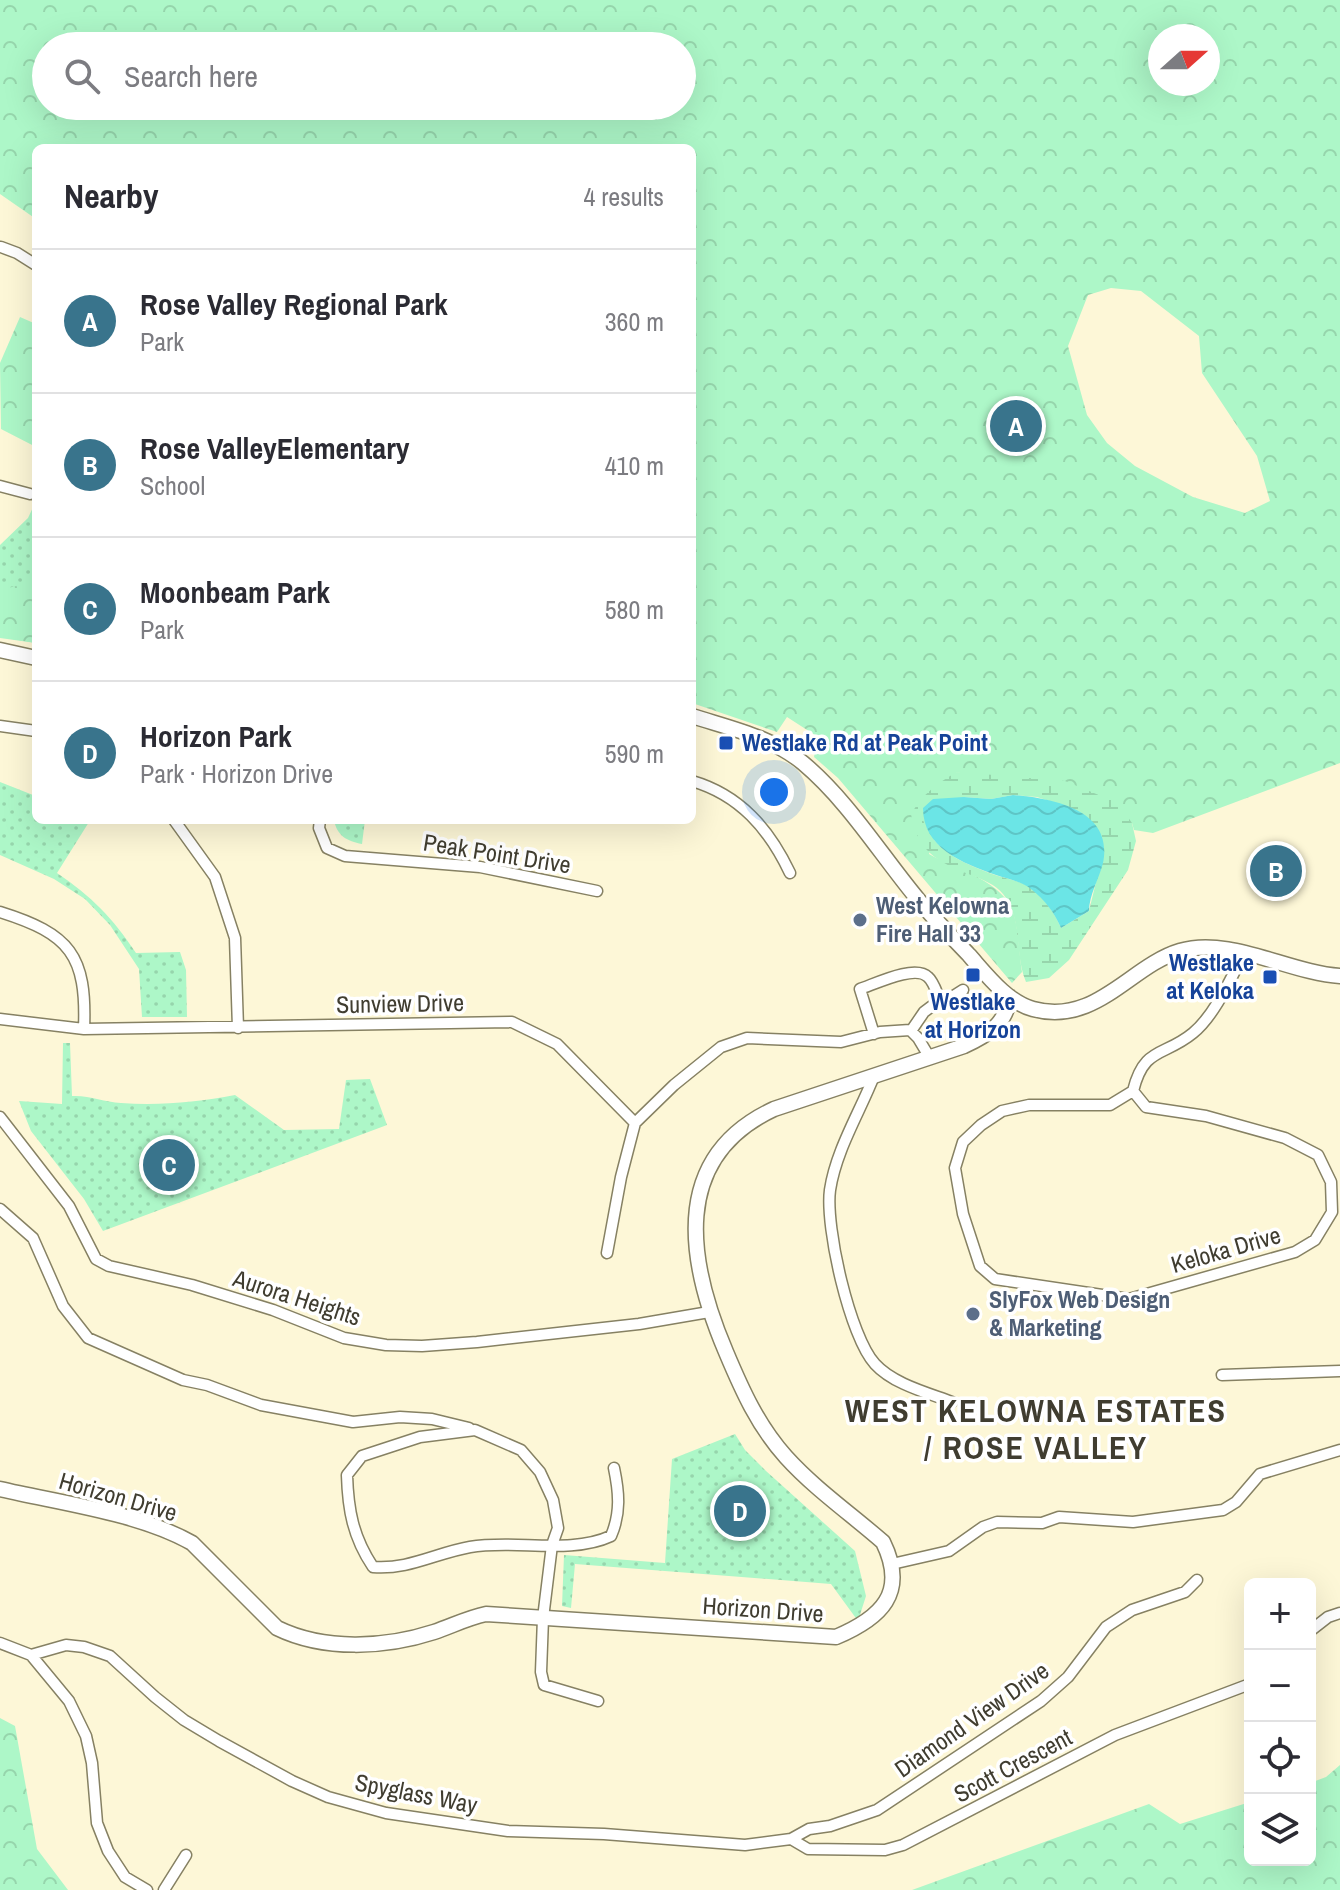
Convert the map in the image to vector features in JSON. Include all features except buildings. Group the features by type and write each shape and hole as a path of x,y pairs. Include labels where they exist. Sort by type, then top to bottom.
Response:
{"street":[{"path":"0,258 0,247 32,262"},
{"path":"0,486 30,494"},
{"path":"0,650 32,657"},
{"path":"696,719 744,732 802,763 861,825 917,898 1010,997 1033,1009 1067,1011 1100,1000 1161,960 1179,951 1196,948 1244,953 1320,975 1340,976"},
{"path":"0,726 32,730"},
{"path":"696,782 712,787 750,812 776,843 790,873"},
{"path":"177,824 215,877 235,938 238,1028"},
{"name":"Peak Point Drive","path":"320,824 327,848 345,856 480,867 597,891"},
{"path":"0,912 46,929 64,944 82,977 84,1029"},
{"path":"1133,1091 1138,1071 1155,1053 1194,1033 1221,997 1244,953"},
{"path":"874,1034 860,989 904,973 918,972 928,977 940,1000"},
{"path":"911,1031 924,1012 940,1000 963,990"},
{"path":"1010,997 1008,1011 990,1034 750,1120 729,1138 711,1162 699,1192 694,1234 709,1312 745,1398 764,1429 786,1457 814,1484 883,1542 892,1564 949,1551 983,1527 997,1522 1042,1523 1059,1517 1133,1522 1223,1510 1236,1502 1260,1474 1340,1450"},
{"name":"Sunview Drive","path":"0,1019 84,1029 512,1022 557,1044 635,1123"},
{"path":"607,1253 635,1123 721,1047 760,1037 841,1042 898,1030 911,1031 930,1058"},
{"path":"874,1076 837,1163 830,1190 829,1222 834,1256 862,1341 875,1364 892,1377 952,1402"},
{"name":"Keloka Drive","path":"1133,1091 1146,1107 1206,1116 1285,1138 1318,1155 1331,1182 1332,1212 1315,1240 1295,1252 1129,1299 995,1279 980,1266 963,1214 955,1168 963,1142 1002,1111 1029,1105 1110,1105 1133,1091"},
{"name":"Aurora Heights","path":"0,1117 69,1206 96,1259 109,1266 192,1285 273,1310 344,1338 386,1345 422,1346 625,1326 709,1312"},
{"path":"0,1209 33,1238 63,1306 88,1338 183,1380 207,1385 261,1405 353,1422 400,1417 432,1419 475,1430 521,1450 540,1472 553,1500 558,1528 552,1545 543,1618 541,1672 544,1685 598,1701"},
{"path":"1222,1375 1340,1371"},
{"path":"475,1430 420,1437 362,1456 347,1475 351,1517 359,1546 373,1567 392,1569 469,1547 595,1543 611,1536 618,1521 619,1492 614,1468"},
{"name":"Horizon Drive","path":"0,1489 150,1524 175,1534 192,1543 277,1628 294,1637 331,1644 361,1645 408,1639 486,1614 836,1637 876,1616 888,1597 892,1564"},
{"name":"Diamond View Drive","path":"791,1839 809,1829 830,1826 877,1810 1041,1701 1068,1677 1106,1627 1132,1610 1185,1592 1197,1580"},
{"path":"1316,1626 1340,1613"},
{"path":"0,1643 31,1655 69,1701 86,1736 92,1763 97,1823 108,1851 125,1877 147,1890"},
{"name":"Spyglass Way","path":"31,1655 66,1645 84,1647 110,1656 184,1720 219,1741 328,1797 386,1813 508,1831 604,1834 745,1845 791,1839"},
{"name":"Scott Crescent","path":"791,1839 808,1849 885,1850 903,1845 1115,1735 1244,1686"},
{"path":"164,1890 186,1855"}],"green space":[{"path":"0,0 1340,0 1340,763 1153,833 1134,830 1132,823 957,772 929,854 991,885 1009,903 1016,922 1022,972 1012,983 838,778 814,757 818,737 787,717 777,732 696,704 696,144 32,144 32,216 0,194","holes":["1111,288 1141,291 1199,336 1202,373 1257,456 1270,501 1245,513 1193,497 1135,466 1107,443 1087,415 1068,346 1088,295"]},
{"path":"20,317 32,322 32,445 1,429 0,363"},
{"path":"32,510 32,642 0,638 0,545 28,518"},
{"path":"32,582 32,642 0,637 0,590"},
{"path":"957,772 1065,781 1118,803 1132,823 1136,841 1128,870 1069,960 1049,978 1026,982 1013,914 1000,891 984,880 938,860 918,838 911,814 926,795","holes":["964,797 1037,797 1065,806 1104,849 1089,911 1061,928 1049,906 1031,888 952,855 935,841 923,820"]},
{"path":"0,782 32,795 32,824 88,824 57,873 101,908 136,953 180,952 186,970 187,1017 142,1017 139,969 110,925 85,899 54,879 0,855"},
{"path":"336,824 364,824 362,844 344,837"},
{"path":"63,1043 70,1043 72,1096 150,1104 235,1095 284,1130 339,1129 346,1080 370,1079 387,1125 103,1231 84,1199 31,1131 19,1101 62,1104"},
{"path":"735,1434 745,1450 766,1471 855,1551 866,1596 858,1621 831,1584 575,1564 571,1608 562,1606 564,1555 665,1563 672,1459"},
{"path":"0,1718 15,1726 37,1849 68,1890 0,1890"},
{"path":"1340,1765 1340,1890 912,1890 1149,1804 1180,1824 1244,1804 1244,1866 1316,1866 1316,1781"}],"water":[{"path":"1013,795 1045,799 1077,810 1099,830 1104,845 1103,863 1089,911 1061,928 1049,907 1031,889 958,859 937,844 925,822 923,808 933,799 991,799"}],"place":[{"name":"Rose Valley Regional Park","path":"1016,426"},
{"name":"Westlake Rd at Peak Point","path":"726,743"},
{"name":"Rose ValleyElementary","path":"1276,871"},
{"name":"West Kelowna Fire Hall 33","path":"860,920"},
{"name":"Westlake at Horizon","path":"973,975"},
{"name":"Westlake at Keloka","path":"1270,977"},
{"name":"Moonbeam Park","path":"169,1165"},
{"name":"SlyFox Web Design & Marketing","path":"973,1314"},
{"name":"Horizon Park","path":"740,1511"}],"district":[{"name":"WEST KELOWNA ESTATES / ROSE VALLEY","path":"1036,1430"}]}
